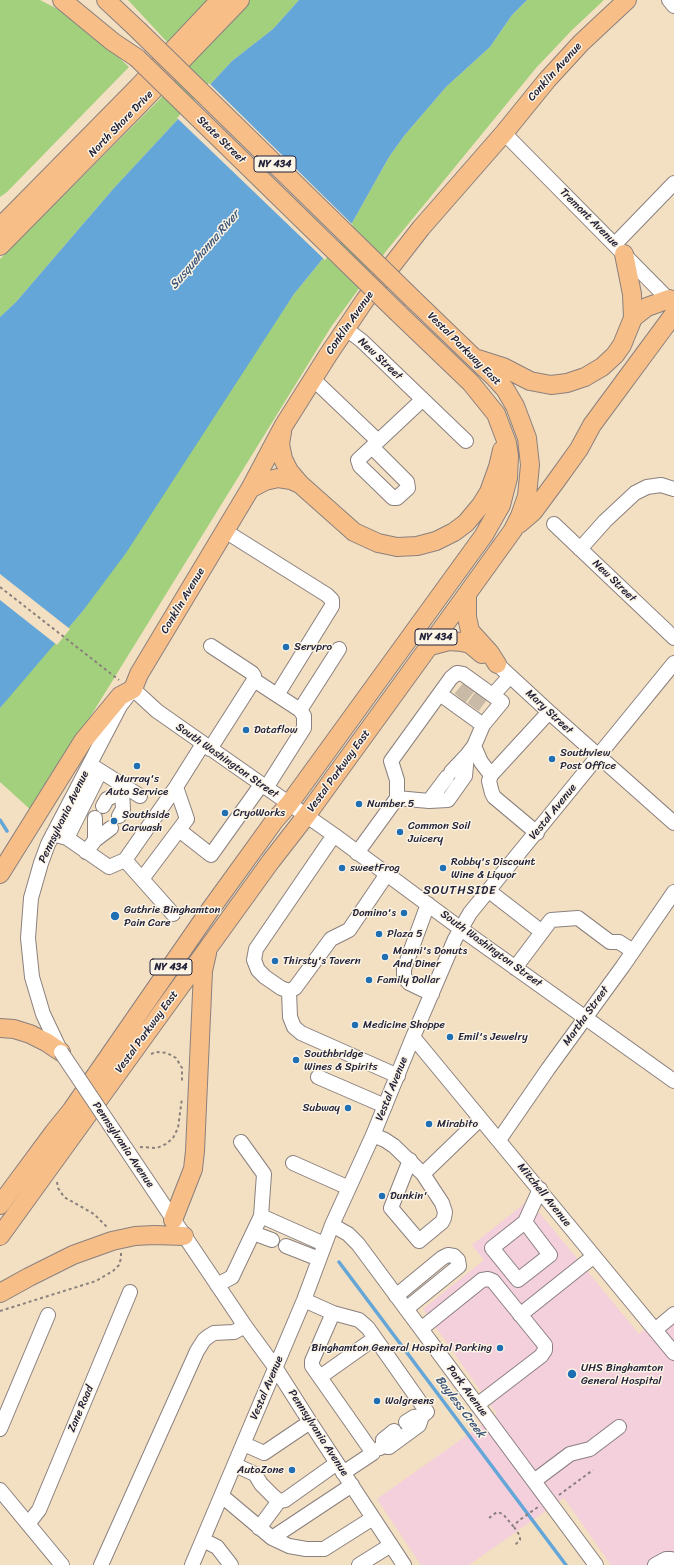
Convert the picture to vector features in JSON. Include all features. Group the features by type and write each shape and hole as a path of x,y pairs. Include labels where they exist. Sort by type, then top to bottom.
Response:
{"main road":[{"path":"62,0 113,42 137,58"},
{"name":"State Street","path":"79,0 398,313"},
{"name":"State Street","path":"106,0 413,299"},
{"path":"111,0 138,30"},
{"name":"North Shore Drive","path":"0,227 220,0"},
{"name":"North Shore Drive","path":"0,246 240,0"},
{"name":"Conklin Avenue","path":"133,690 139,674 250,489 284,425 345,328 379,281 413,238 504,133 571,52 627,0"},
{"path":"0,209 80,146"},
{"path":"476,358 503,367 530,381 551,385 567,383 585,377 608,362 622,345 633,318 632,294 620,249"},
{"name":"Vestal Parkway East","path":"0,1236 271,861 306,816 430,646 513,530 522,510 528,488 530,465 529,445 512,400 494,377 476,358 413,299"},
{"path":"633,318 648,307 672,306"},
{"path":"513,530 533,512 556,481 672,306"},
{"name":"Vestal Parkway East","path":"0,1205 27,1167 72,1111 219,898 275,820 289,804 494,519 505,493 509,471 509,450 496,414 471,383 398,313"},
{"path":"284,425 280,440 281,454 289,471 300,484 348,528 378,543 397,547 424,545 442,539 466,523 481,505 488,492 498,467 504,433"},
{"path":"250,489 265,481 278,478 291,480 300,484"},
{"path":"467,594 467,617 470,631 490,653 497,664"},
{"path":"430,646 449,641 466,643 497,664"},
{"path":"0,874 6,853 86,737 120,696 133,690"},
{"path":"173,1220 187,1188 193,1169 203,971 206,957 212,943"},
{"path":"0,1028 14,1029 30,1034 61,1052"},
{"path":"0,1196 27,1167"},
{"path":"0,1293 73,1255 112,1241 135,1236 184,1236"}],"street":[{"path":"668,0 674,6"},
{"name":"Tremont Avenue","path":"504,133 620,249 672,306"},
{"path":"620,249 674,183"},
{"name":"New Street","path":"345,328 362,341 466,441"},
{"path":"313,379 375,444 422,400"},
{"path":"580,549 605,521 635,493 647,487 661,484 674,489"},
{"name":"New Street","path":"554,524 674,638"},
{"path":"225,531 327,595 332,600 332,606 277,695"},
{"path":"179,830 211,855 264,787 304,728 304,716 300,710 254,680 252,673 210,646"},
{"path":"300,710 339,648"},
{"name":"Vestal Avenue","path":"192,1565 304,1300 324,1244 373,1135 455,939 470,913 537,833 674,663"},
{"name":"Mary Street","path":"497,664 674,823"},
{"path":"358,853 397,798 397,780 391,761 451,678 457,672 463,674 471,684 502,702 483,725 471,750 465,776 448,800 429,801 397,798"},
{"path":"487,694 510,676"},
{"path":"60,836 110,867 125,860 254,680"},
{"name":"South Washington Street","path":"133,690 157,711 334,835 461,929 674,1082"},
{"name":"Pennsylvania Avenue","path":"133,690 120,706 95,768 60,836 44,854 33,889 29,914 28,946 32,977 37,998 46,1022 61,1052 217,1286 275,1367 404,1565"},
{"path":"440,694 458,702 470,711 483,725"},
{"path":"537,833 494,798 489,781 491,775 549,712"},
{"path":"471,750 491,775"},
{"path":"429,801 471,750"},
{"path":"95,768 123,789 140,796"},
{"path":"142,879 187,819 176,787"},
{"path":"94,840 99,812 107,799 123,789"},
{"path":"119,816 124,809 123,789"},
{"path":"86,852 94,840 111,828"},
{"path":"334,835 256,949 254,960 258,970 265,977 281,988 289,991 296,988 331,939 349,930 387,874"},
{"path":"125,860 173,914"},
{"path":"489,891 542,932"},
{"name":"Martha Street","path":"499,1140 674,892"},
{"path":"428,904 404,969 404,977 409,983 432,994"},
{"path":"515,968 551,920 578,918 610,942 619,942 633,951"},
{"path":"289,991 290,1017 294,1027 301,1033 398,1076"},
{"name":"Mitchell Avenue","path":"413,1037 674,1353"},
{"path":"318,1077 385,1106"},
{"path":"424,1174 480,1119"},
{"path":"373,1135 385,1140 410,1160 424,1174 442,1203 445,1212 442,1222 418,1241 391,1208 410,1160"},
{"path":"217,1286 232,1277 261,1216 264,1174 241,1142"},
{"path":"293,1163 350,1188"},
{"path":"525,1222 540,1190"},
{"path":"261,1216 324,1244"},
{"name":"Park Avenue","path":"332,1225 343,1230 353,1238 596,1565"},
{"path":"254,1233 272,1240"},
{"path":"299,1233 290,1247 319,1259"},
{"path":"396,1296 442,1258 454,1256 458,1260 459,1266 406,1309"},
{"path":"520,1315 594,1256"},
{"path":"420,1329 482,1280 488,1279 493,1281 545,1345 545,1350 541,1356 477,1405"},
{"name":"Zane Road","path":"28,1524 39,1510 130,1292"},
{"path":"304,1300 333,1313 359,1320 375,1338 427,1412 422,1416 414,1417 406,1422"},
{"path":"333,1313 312,1361 312,1366 378,1449"},
{"path":"655,1330 674,1314"},
{"path":"0,1429 48,1315"},
{"path":"101,1565 200,1346 209,1336 214,1333 234,1332 245,1326"},
{"path":"320,1377 375,1338"},
{"path":"259,1528 279,1501 285,1500 340,1468 378,1449 390,1446 419,1425 422,1416"},
{"path":"255,1474 264,1453 310,1422"},
{"path":"534,1481 570,1454 590,1449 619,1427"},
{"path":"378,1449 383,1440 394,1431"},
{"path":"244,1444 264,1453"},
{"path":"235,1465 255,1474 261,1484 279,1501"},
{"path":"272,1538 352,1485"},
{"path":"0,1490 62,1565"},
{"path":"222,1496 272,1538 289,1546 317,1550 324,1549 373,1518"},
{"path":"203,1540 217,1547 231,1565"},
{"path":"361,1565 391,1545"},
{"path":"655,1565 666,1559 671,1559 674,1563"}],"path":[{"path":"0,587 133,690"},
{"path":"0,1311 96,1281 113,1271 121,1258"},
{"path":"560,1495 593,1470"},
{"path":"514,1526 538,1507"},
{"path":"489,1518 497,1512 503,1514 514,1526 520,1536 520,1540 514,1546"}],"shaded area":[{"name":"UHS Binghamton General Hospital","path":"529,1200 639,1334 674,1306 674,1565 611,1565 564,1498 469,1565 421,1565 377,1499 497,1414 423,1309 484,1260 472,1245"}],"green space":[{"path":"0,0 40,0 77,19 129,67 7,192 0,197"},
{"path":"128,0 209,0 168,43"},
{"path":"249,0 299,0 273,29 232,61 114,188 16,302 0,317 0,259 159,100"},
{"path":"527,0 604,0 572,30 536,68 387,250 331,327 32,811 0,782 0,708 82,612 294,294 352,223 389,157 404,136 446,87 490,47 512,15"}],"water":[{"name":"Susquehanna River","path":"299,0 527,0 512,15 490,47 446,87 404,136 389,157 352,223 294,294 126,553 82,612 0,708 0,317 16,302 114,188 232,61 273,29"}],"pier":[{"path":"209,83 353,225 325,260 177,118"},
{"path":"0,574 70,629 57,645 0,600"}],"waterway":[{"path":"0,820 7,831"},
{"name":"Bayless Creek","path":"339,1262 566,1565"}],"tunnel":[{"path":"460,698 469,687"},
{"path":"473,707 481,696"}],"place":[{"name":"Servpro","path":"286,647"},
{"name":"Dataflow","path":"246,730"},
{"name":"Southview Post Office","path":"552,759"},
{"name":"Murray's Auto Service","path":"137,766"},
{"name":"Number 5","path":"359,804"},
{"name":"CryoWorks","path":"225,813"},
{"name":"Southside Carwash","path":"114,821"},
{"name":"Common Soil Juicery","path":"400,832"},
{"name":"sweetFrog","path":"342,868"},
{"name":"Robby's Discount Wine & Liquor","path":"443,868"},
{"name":"Domino's","path":"404,913"},
{"name":"Guthrie Binghamton Pain Care","path":"115,916"},
{"name":"Plaza 5","path":"379,934"},
{"name":"Manni's Donuts And Diner","path":"385,957"},
{"name":"Thirsty's Tavern","path":"275,961"},
{"name":"Family Dollar","path":"369,980"},
{"name":"Medicine Shoppe","path":"355,1025"},
{"name":"Emil's Jewelry","path":"450,1037"},
{"name":"Southbridge Wines & Spirits","path":"296,1060"},
{"name":"Subway","path":"348,1108"},
{"name":"Mirabito","path":"429,1124"},
{"name":"Dunkin'","path":"382,1196"},
{"name":"Binghamton General Hospital Parking","path":"500,1348"},
{"name":"UHS Binghamton General Hospital","path":"572,1374"},
{"name":"Walgreens","path":"377,1401"},
{"name":"AutoZone","path":"292,1470"}],"district":[{"name":"SOUTHSIDE","path":"460,891"}]}
